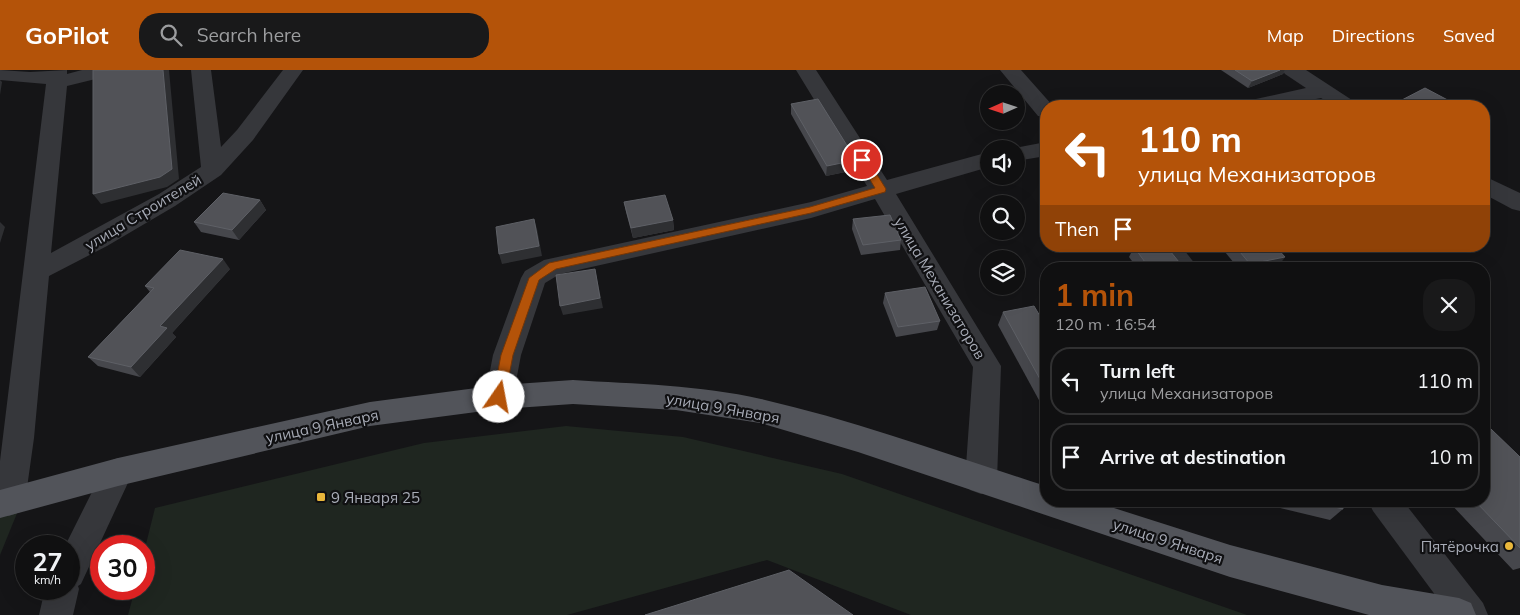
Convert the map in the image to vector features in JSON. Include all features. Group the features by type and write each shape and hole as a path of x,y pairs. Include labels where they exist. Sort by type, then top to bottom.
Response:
{"main road":[{"name":"улица 9 Января","path":"5,503 118,472 370,414 499,397 573,392 676,398 760,411 858,439 1040,499"},
{"name":"улица 9 Января","path":"1064,507 1230,561 1382,602 1459,615"}],"street":[{"path":"0,74 30,78 109,70"},
{"path":"200,70 213,170"},
{"name":"улица Строителей","path":"38,271 144,214 213,170 245,135 293,70"},
{"name":"улица Механизаторов","path":"806,70 881,189 986,366 981,480"},
{"path":"1010,70 1040,104"},
{"path":"1292,70 1338,100"},
{"path":"5,503 19,438 57,76"},
{"path":"1279,100 1323,91"},
{"path":"1025,152 1040,150"},
{"path":"499,397 507,355 534,278 553,266 811,210 980,162"},
{"path":"1490,187 1520,203"},
{"path":"1172,252 1180,262"},
{"path":"80,550 118,472"},
{"path":"1389,507 1472,615"},
{"path":"56,615 59,600"}],"shaded area":[{"path":"566,426 683,437 842,474 1247,615 911,615 767,560 567,615 128,615 132,600 155,600 155,535 148,535 155,508 424,443"},
{"path":"20,506 0,555 0,511"}],"building":[{"path":"93,70 163,70 172,169 160,177 93,194"},
{"path":"1235,70 1280,70 1252,81"},
{"path":"1425,88 1448,100 1402,100"},
{"path":"818,99 856,160 827,166 791,104"},
{"path":"223,193 260,200 232,230 194,222"},
{"path":"665,195 673,220 631,228 624,202"},
{"path":"890,215 901,240 863,245 853,219"},
{"path":"534,219 539,246 499,254 496,227"},
{"path":"180,250 223,259 160,326 167,328 131,367 88,357 154,288 145,286"},
{"path":"1138,252 1171,252 1179,262 1145,262"},
{"path":"1240,252 1280,252 1285,257 1260,262 1248,262"},
{"path":"595,269 600,298 560,306 556,275"},
{"path":"925,287 940,321 898,327 885,293"},
{"path":"1034,306 1040,316 1040,379 1003,312"},
{"path":"1490,429 1520,457 1520,548 1481,507 1490,507"},
{"path":"789,570 853,615 645,615"}],"place":[{"name":"9 Января 25","path":"321,497"},
{"name":"Пятёрочка","path":"1509,546"}],"route":[{"path":"499,397 507,355 534,278 553,266 811,210 881,189 862,160"}]}
